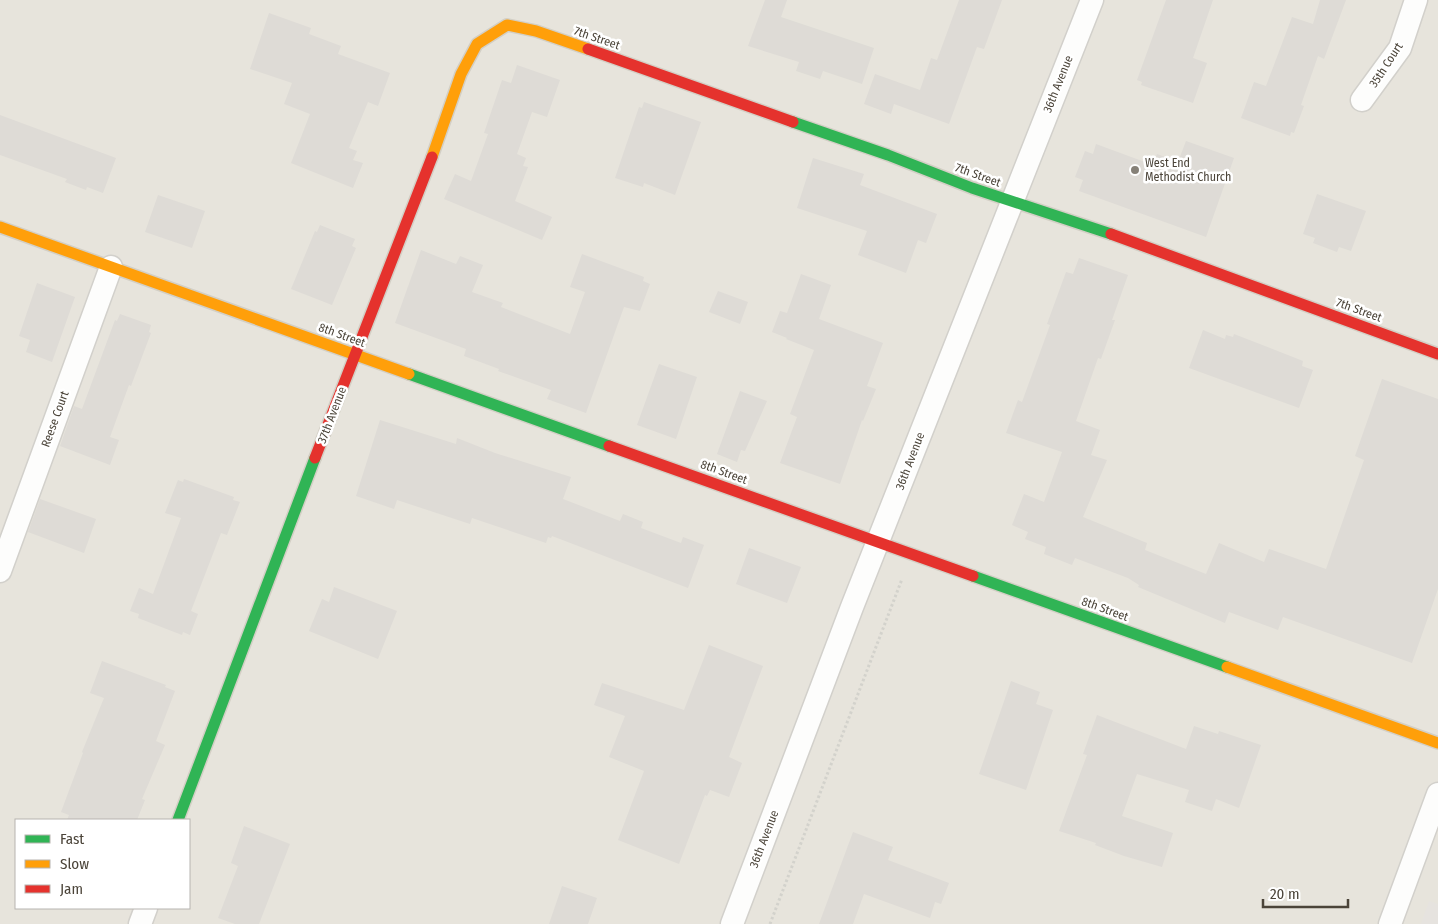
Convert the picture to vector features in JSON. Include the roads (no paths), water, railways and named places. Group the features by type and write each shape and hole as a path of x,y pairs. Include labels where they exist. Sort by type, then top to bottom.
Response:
{"street":[{"name":"36th Avenue","path":"732,924 878,542 1092,0"},
{"name":"35th Court","path":"1362,100 1400,48 1416,0"},
{"name":"7th Street","path":"507,25 536,31 888,155 921,170 1240,280 1438,354"},
{"name":"37th Avenue","path":"178,819 290,522 439,139 461,74 477,44 507,25"},
{"name":"8th Street","path":"0,227 1438,743"},
{"name":"Reese Court","path":"0,572 111,267"},
{"path":"1390,924 1438,794"},
{"path":"140,924 146,909"}],"place":[{"name":"West End Methodist Church","path":"1135,170"}]}
